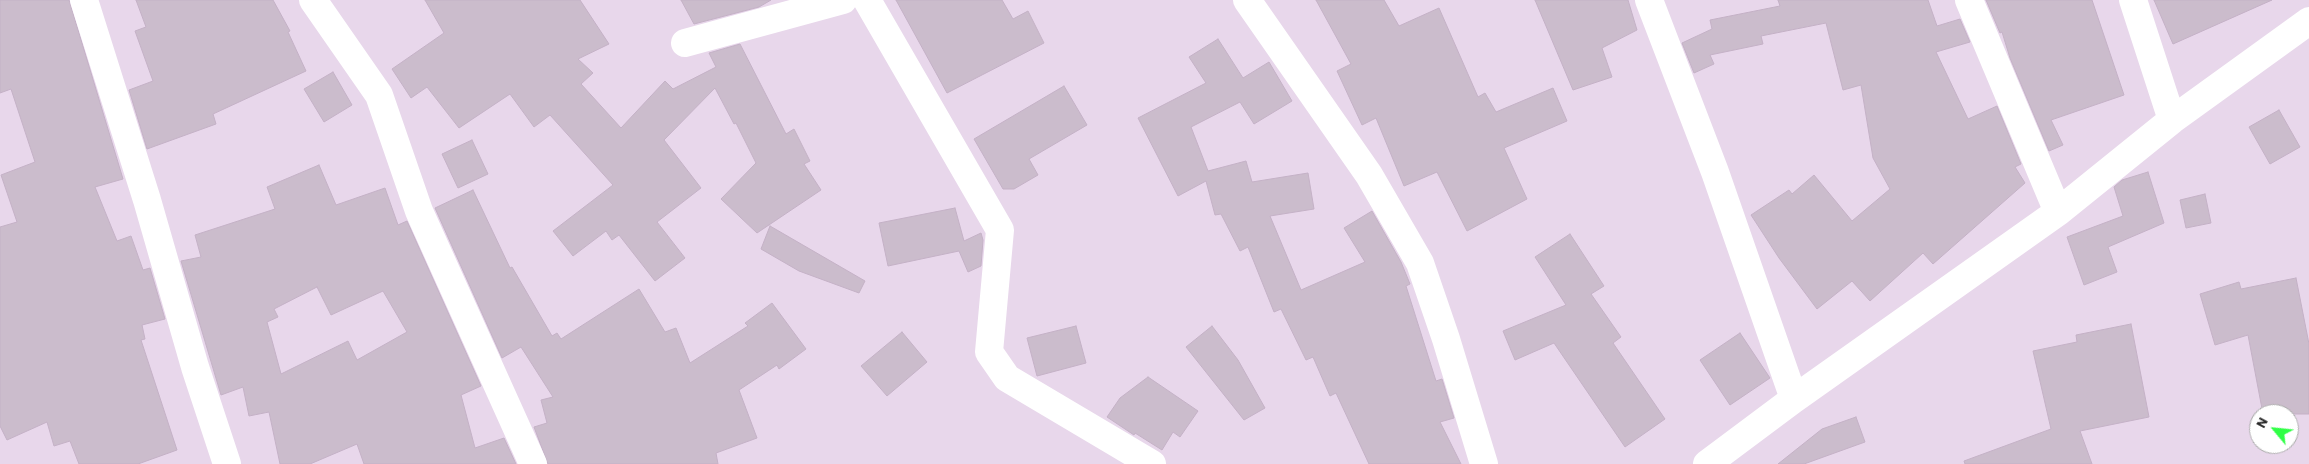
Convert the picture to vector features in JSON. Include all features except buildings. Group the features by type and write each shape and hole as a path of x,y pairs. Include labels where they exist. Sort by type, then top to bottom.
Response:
{"street":[{"path":"84,0 147,200 195,367 227,464"},
{"path":"313,0 379,95 419,211 533,464"},
{"path":"685,44 843,0"},
{"path":"867,0 1000,230 989,352 1007,378 1152,464"},
{"path":"1247,0 1369,174 1420,263 1446,339 1484,464"},
{"path":"1649,0 1715,172 1794,399"},
{"path":"1969,0 2058,212"},
{"path":"2133,0 2172,120"},
{"path":"1707,464 1794,399 2058,212 2172,120 2309,21"}]}
